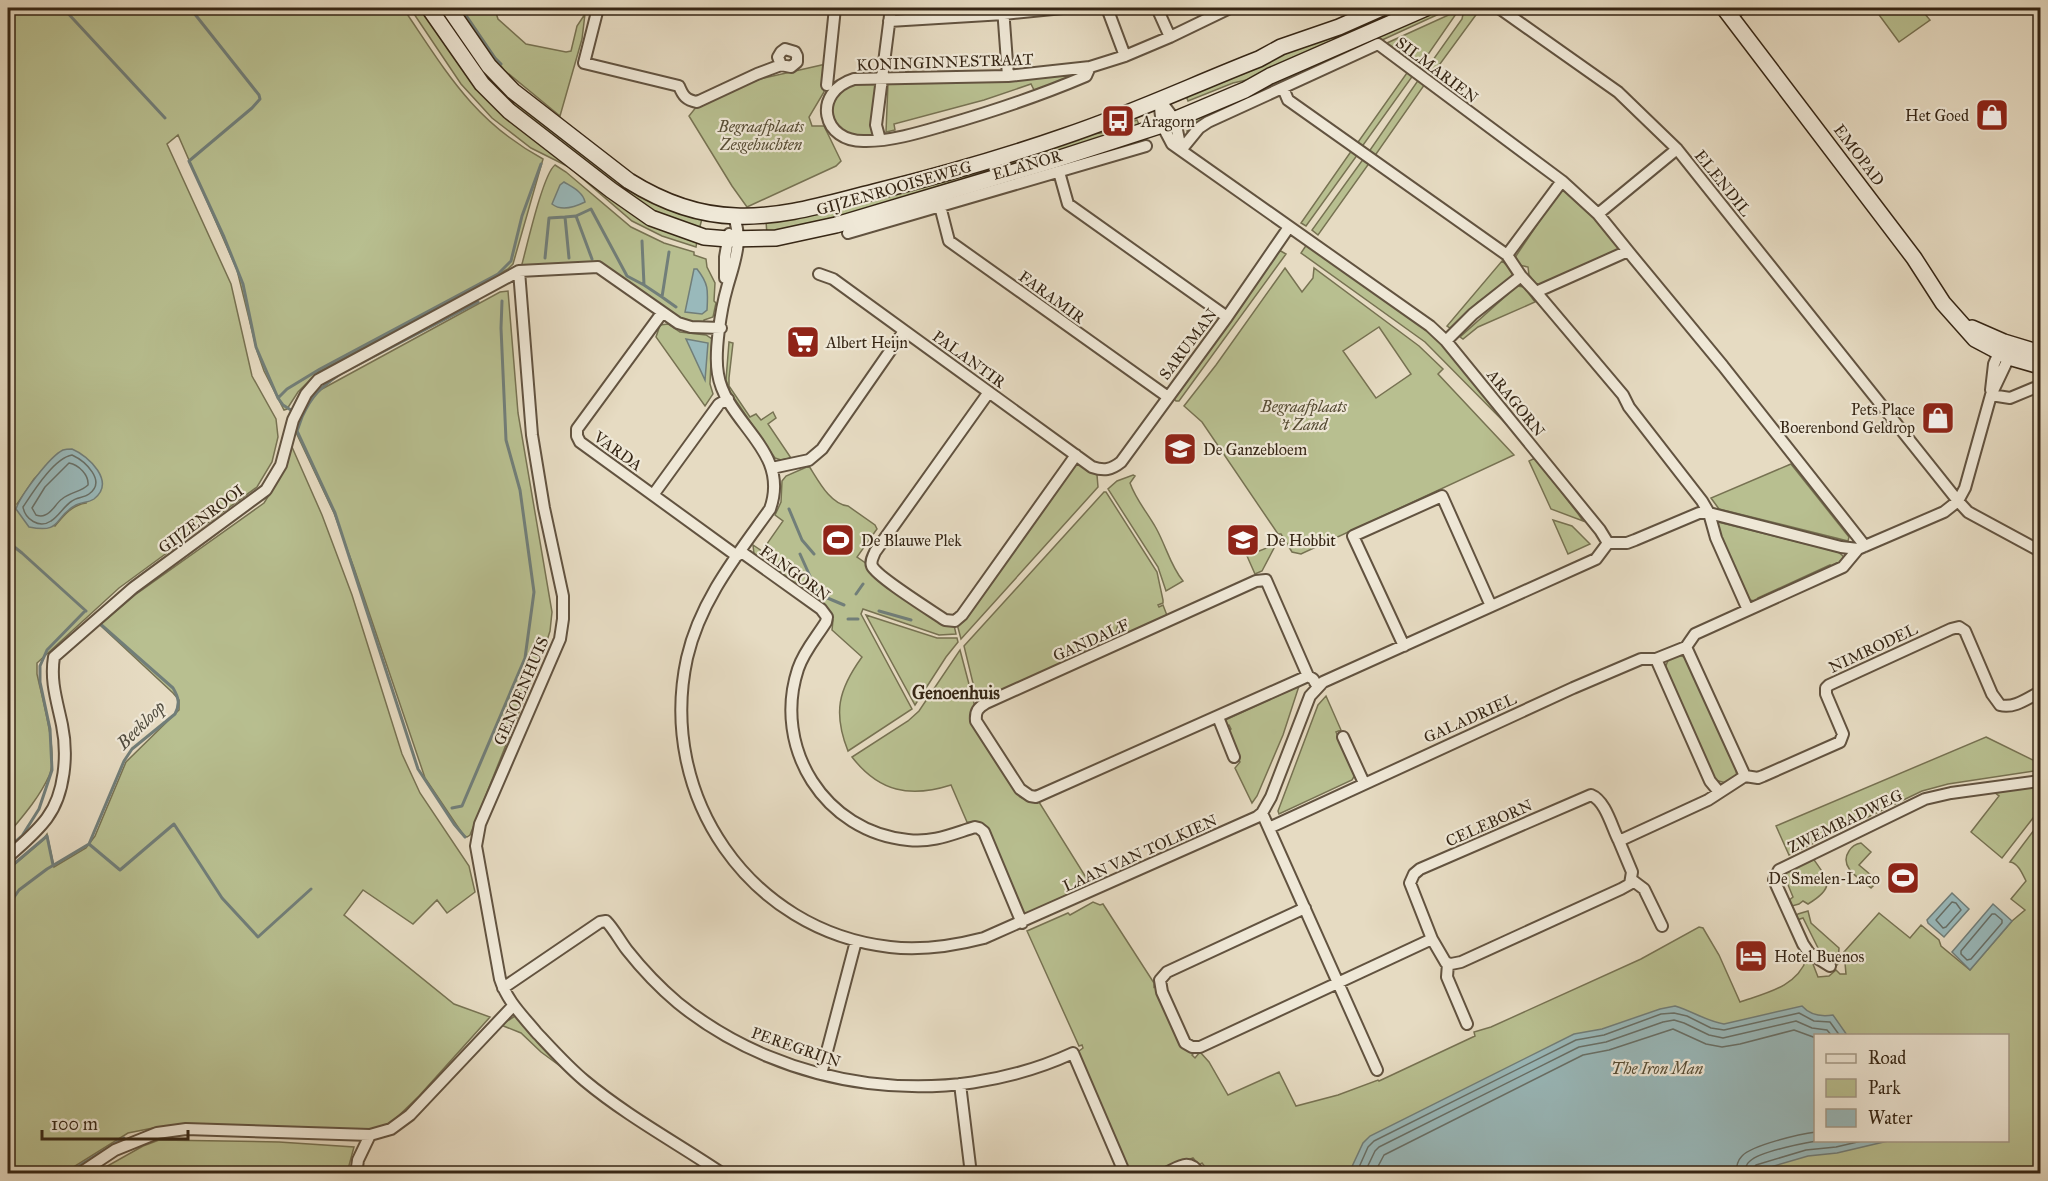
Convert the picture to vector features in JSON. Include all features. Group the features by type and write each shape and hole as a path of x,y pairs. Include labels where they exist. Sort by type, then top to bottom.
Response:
{"main road":[{"name":"GIJZENROOISEWEG","path":"429,8 482,84 509,111 611,190 651,218 704,237 733,239 776,238 836,225 1054,160 1168,122 1245,90 1270,76 1426,8"},
{"name":"GIJZENROOISEWEG","path":"449,8 489,66 513,91 629,181 648,193 671,203 709,213 734,216 763,216 825,205 944,174 1067,136 1259,59 1281,47 1339,27 1382,8"},
{"name":"EMOPAD","path":"1732,10 1914,258 1943,303 1975,339 2040,366"},
{"name":"EMOPAD","path":"2004,350 2040,353"}],"street":[{"path":"596,8 584,63 680,86 688,101 697,102 781,65"},
{"path":"827,85 836,8"},
{"path":"880,140 876,125 891,8"},
{"path":"889,21 1063,8"},
{"path":"1107,8 1125,56"},
{"path":"1157,8 1170,38"},
{"name":"KONINGINNESTRAAT","path":"1090,67 1086,76 1042,94 932,129 880,140 850,140 834,130 825,112 836,90 846,82 866,78 1047,74 1090,67 1170,38 1230,8"},
{"name":"ELENDIL","path":"1499,8 1618,92 1677,149 1958,501 1968,512 2040,551"},
{"path":"1004,11 1008,76"},
{"name":"SILMARIEN","path":"1283,88 1378,44 1562,181"},
{"path":"1181,150 1199,128 1208,122 1283,88 1288,100 1507,255 1521,276 1623,395 1629,407 1702,501 1748,610"},
{"path":"1160,99 1168,122"},
{"name":"ARAGORN","path":"1168,122 1172,144 1430,326 1446,341 1600,530 1608,543"},
{"name":"ELANOR","path":"848,233 1146,146"},
{"path":"1598,214 1677,149"},
{"path":"1059,172 1068,204 1227,317"},
{"path":"1507,255 1562,181 1598,214 1797,458 1861,547"},
{"name":"FARAMIR","path":"940,206 949,241 1168,397"},
{"name":"LAAN VAN TOLKIEN","path":"734,216 717,361 718,375 721,387 772,468 774,494 770,509 738,554 701,615 687,657 681,714 684,744 693,785 717,838 747,878 788,912 856,941 901,948 944,946 984,938 1022,923 1262,813"},
{"name":"SARUMAN","path":"1102,470 1113,468 1121,462 1227,317 1289,227"},
{"path":"1536,292 1628,251"},
{"path":"519,272 598,267 678,323 691,327 721,328"},
{"name":"GIJZENROOI","path":"8,857 49,817 60,789 64,767 64,733 51,674 54,657 133,588 266,490 281,465 293,420 306,394 318,380 519,272"},
{"name":"GENOENHUIS","path":"519,272 532,435 544,508 563,596 563,619 560,639 480,824 476,846 503,988 513,1006 564,1062 585,1081 723,1173"},
{"name":"PALANTIR","path":"819,274 833,279 1076,455 1102,470"},
{"path":"1446,341 1473,314 1521,276"},
{"name":"VARDA","path":"662,313 578,429 577,436 579,442 738,554"},
{"path":"772,468 809,460 822,448 904,331"},
{"path":"1377,1070 1262,813 1272,797 1310,696 1323,682 1596,559 1608,543 1627,543 1699,513 1709,513 1841,547 1861,547 1944,512 1958,501 1965,488 1990,395 1992,373 2004,350"},
{"path":"1990,395 2010,398 2030,389 2040,388"},
{"path":"989,392 873,556 874,569 914,598 945,620 952,622 959,618 1076,455"},
{"path":"653,495 719,404 728,399"},
{"path":"1404,646 1353,536 1442,496 1491,606"},
{"name":"GALADRIEL","path":"1269,828 1641,658 1656,659 1686,646 1695,634 1843,567 1861,547"},
{"name":"FANGORN","path":"738,554 821,609 826,616 826,622 808,646 798,668 790,715 800,760 816,789 830,805 850,820 883,835 925,841 947,837 975,827 979,828 984,832 1022,923"},
{"name":"GANDALF","path":"1218,717 1036,796 1030,796 1020,789 976,721 975,714 978,708 1256,581 1266,580 1308,676"},
{"name":"NIMRODEL","path":"1745,776 1758,778 1840,742 1844,734 1826,694 1826,688 1829,685 1955,628 1959,627 1965,631 1992,693 2000,705 2018,703 2040,692"},
{"path":"1632,880 1632,872 1619,841 1708,800 1745,776 1686,646"},
{"path":"1656,659 1710,781 1719,792"},
{"path":"1234,757 1218,717 1308,676 1318,687"},
{"path":"1342,737 1364,783"},
{"name":"ZWEMBADWEG","path":"1830,966 1809,953 1803,944 1774,880 1779,870 1925,800 1951,793 2040,781"},
{"name":"CELEBORN","path":"1432,939 1410,883 1414,874 1420,869 1587,796 1594,796 1598,800 1619,841"},
{"path":"1305,908 1167,972 1160,980 1162,992 1183,1038 1189,1045 1196,1047 1432,939 1442,958 1448,963 1470,958 1621,889 1632,880"},
{"path":"1632,880 1644,889 1662,926"},
{"name":"PEREGRIJN","path":"503,988 600,922 606,921 645,970 677,1002 694,1015 752,1049 821,1074 876,1085 915,1087 960,1084 1020,1073 1073,1053 1125,1173"},
{"path":"821,1074 856,941"},
{"path":"1448,963 1447,977 1467,1024"},
{"path":"79,1173 115,1150 157,1133 186,1129 370,1135 391,1129 410,1115 513,1006"},
{"path":"960,1084 971,1173"},
{"path":"356,1173 358,1160 370,1135"},
{"path":"1164,1173 1188,1164 1194,1166 1200,1173"}],"green space":[{"path":"8,8 403,8 448,73 479,111 519,144 543,159 513,264 508,269 318,372 284,410 264,371 257,351 237,270 178,135 167,144 231,284 252,376 276,419 278,437 272,462 257,487 119,588 37,663 37,674 51,741 52,767 40,792 8,834","holes":["62,451 86,503 72,508 55,526 17,504 34,479"]},
{"path":"410,8 425,8 472,77 662,230 697,241 696,247 662,236 632,221 569,167 531,148 492,118 461,84"},
{"path":"432,8 445,8 470,44 569,139 703,215 699,230 647,210 499,98"},
{"path":"459,8 497,8 498,19 526,44 566,52 571,51 577,26 585,14 582,39 560,116 504,70"},
{"path":"1389,8 1417,8 1251,79 1233,83 1188,101 1185,93 1270,60"},
{"path":"1431,8 1452,8 1199,124 1188,134 1189,124 1195,121 1193,115"},
{"path":"1481,8 1429,79 1423,74 1462,19 1464,10"},
{"path":"1874,8 1920,8 1930,20 1899,42"},
{"path":"1455,12 1456,14 1418,69 1413,65 1416,61 1413,59 1412,61 1387,43"},
{"name":"Begraafplaats Zesgehuchten","path":"826,64 824,92 809,117 812,126 824,126 841,161 836,166 747,207 689,116 697,106 760,79"},
{"path":"1409,70 1414,74 1361,148 1356,145"},
{"path":"1079,74 1035,92 1031,84 984,100 894,124 895,130 886,132 888,83 1014,80"},
{"path":"1419,79 1425,84 1374,157 1368,153"},
{"path":"877,80 876,138 853,138 830,121 835,100 842,88 848,85"},
{"path":"1137,120 1141,129 812,227 767,235 766,221 1067,137 1101,133"},
{"path":"1352,150 1358,154 1306,226 1301,223"},
{"path":"1364,158 1370,162 1318,235 1312,230"},
{"path":"555,165 631,227 706,259 707,267 715,283 714,301 716,303 713,317 704,320 704,323 685,322 609,269 525,266 522,264 545,182"},
{"path":"1563,186 1603,227 1621,251 1540,289 1529,275 1528,267 1519,265 1514,259"},
{"path":"1307,244 1434,335 1447,347 1517,435 1425,342 1301,253"},
{"path":"1279,250 1286,254 1179,401 1176,401 1173,398"},
{"path":"1502,261 1512,270 1512,278 1478,302 1450,328 1447,326"},
{"name":"Begraafplaats 't Zand","path":"1285,268 1302,292 1313,278 1314,268 1419,346 1443,369 1438,374 1514,455 1301,554 1292,552 1202,422 1184,406","holes":["1379,327 1411,374 1376,398 1343,351"]},
{"path":"1517,286 1524,287 1535,302 1478,327 1463,339 1460,337"},
{"path":"508,291 518,413 552,612 545,647 470,835 467,837 464,836 425,778 334,513 294,428 310,402 322,389 500,292"},
{"path":"668,324 680,332 706,335 712,339 710,384 713,394 705,406 656,337 660,325"},
{"path":"729,342 733,343 729,386 750,417 756,414 761,420 773,412 776,418 768,424 791,458 781,460 775,458 730,392 726,380"},
{"path":"292,447 322,515 352,595 402,754 420,793 469,866 475,892 447,913 437,900 413,924 363,890 344,915 454,1004 490,1017 419,1096 388,1126 377,1130 176,1126 153,1128 128,1133 64,1173 8,1174 8,870 47,834 54,867 86,848 95,836 126,762 179,710 179,700 173,693 100,625 135,595 264,503 273,489 289,448"},
{"path":"1535,458 1583,521 1551,509 1529,461"},
{"path":"1076,462 1097,475 1098,487 961,639 957,624"},
{"path":"1791,464 1849,537 1848,541 1719,509 1711,498"},
{"path":"809,466 830,496 875,525 877,529 857,557 867,564 872,575 943,624 954,625 956,634 939,635 863,609 861,614 912,709 848,751 840,725 840,702 848,680 862,657 832,630 833,620 828,611 754,554 753,545 762,551 783,521 775,515 781,502 782,481 786,476"},
{"path":"1135,476 1130,483 1132,489 1156,528 1183,581 1166,591 1158,567 1108,489 1117,481"},
{"path":"1104,492 1157,572 1163,600 1163,603 1158,605 1159,607 1163,605 1168,618 1123,638 1120,631 1125,621 1123,618 1119,620 1116,633 1119,640 978,704 964,646"},
{"path":"1553,520 1572,526 1590,544 1568,554"},
{"path":"1718,522 1838,552 1843,556 1843,562 1832,567 1830,565 1758,598 1759,602 1750,600 1716,527"},
{"path":"1274,545 1262,571 1255,574 1247,556"},
{"path":"866,615 937,638 957,638 958,642 915,705"},
{"path":"960,650 975,707 971,714 972,722 1020,797 1030,802 1039,802 1087,879 1084,881 1086,886 1024,915 987,830 983,824 967,822 951,785 922,791 896,789 873,778 852,757 908,721 919,711"},
{"path":"1676,654 1687,658 1737,767 1736,777 1726,783 1715,780 1665,668 1669,658"},
{"path":"1299,686 1283,735 1252,803 1235,768 1240,762 1226,732 1231,729 1229,725 1225,726 1223,721"},
{"path":"1326,696 1341,730 1336,732 1355,775 1352,780 1279,814 1278,811 1318,705"},
{"path":"1986,737 2033,760 2038,765 2040,763 2040,770 1948,784 1922,791 1789,855 1776,826"},
{"path":"2040,782 2040,809 2002,858 1971,832 1999,796 1990,789"},
{"name":"The Iron Man","path":"2040,822 2040,1173 1205,1174 1203,1170 1206,1168 1202,1163 1199,1165 1193,1158 1155,1173 1130,1173 1075,1054 1083,1048 1082,1045 1079,1046 1027,931 1068,913 1070,915 1093,902 1103,904 1154,983 1154,987 1157,985 1196,1051 1192,1055 1195,1058 1200,1052 1209,1062 1228,1095 1279,1072 1296,1106 1379,1081 1475,1036 1474,1032 1491,1027 1641,959 1699,927 1703,928 1719,955 1740,1002 1780,988 1796,976 1807,958 1811,959 1818,977 1829,976 1836,970 1840,974 1846,974 1844,952 1879,913 1910,938 1921,925 1939,940 1941,946 1970,970 2012,921 2025,910 2011,899 2026,881 2018,866 2010,862"},
{"path":"1861,843 1871,852 1859,865 1878,881 1871,888 1856,877 1846,862 1850,849"},
{"path":"1812,857 1826,878 1826,888 1808,904 1803,901 1792,906 1788,901 1793,897 1786,880 1780,883 1779,874"},
{"path":"1808,911 1811,923 1839,948 1836,966 1817,954 1820,952 1803,918 1797,920 1795,917"},
{"path":"515,1016 520,1017 564,1069 521,1033 501,1025"},
{"path":"159,1140 279,1142 354,1147 347,1173 95,1173 143,1146"}],"water":[{"path":"564,182 580,193 585,202 564,208 552,204 560,185"},
{"path":"694,269 701,274 707,288 707,310 702,314 685,312"},
{"path":"686,339 708,343 705,380"},
{"path":"72,449 86,457 98,470 102,485 100,492 94,499 78,504 69,510 53,526 40,529 29,527 16,509 23,495 57,454 63,450"},
{"path":"1952,893 1969,909 1944,937 1927,920"},
{"path":"1993,904 2012,921 1970,970 1952,952"},
{"path":"1675,1006 1724,1024 1802,1006 1816,1015 1833,1015 1846,1034 1814,1034 1814,1142 1884,1142 1837,1153 1808,1156 1757,1171 1733,1173 1349,1173 1363,1143 1370,1136 1574,1034 1602,1029"}],"waterway":[{"path":"63,8 165,118"},
{"path":"190,8 259,95 260,99 252,108 189,161 243,284 256,347 278,398 283,405 294,412"},
{"path":"461,8 501,64"},
{"path":"278,398 287,389 320,369 498,274 511,261 522,216 541,164"},
{"path":"592,259 576,216 591,209 627,276 644,285"},
{"path":"569,258 565,217 576,216"},
{"path":"545,258 549,218 565,217"},
{"path":"642,241 644,285 662,297"},
{"path":"669,252 662,297 676,307"},
{"path":"452,808 462,806 525,658 534,592 520,490 506,440 502,301"},
{"path":"300,416 302,417 317,392 340,374 478,302"},
{"path":"302,417 297,431 335,513 418,769 465,837"},
{"path":"789,509 802,540 814,554"},
{"name":"Beekloop","path":"8,542 86,611"},
{"path":"800,554 818,594 844,605"},
{"path":"856,594 863,584"},
{"path":"8,848 22,836 39,809 52,770 50,729 40,682 40,666 47,650 85,611"},
{"path":"879,611 911,620"},
{"path":"848,619 858,619"},
{"name":"Beekloop","path":"8,906 19,890 47,869 89,844 124,761 132,749 175,714 178,707 178,698 173,688 98,622"},
{"path":"89,844 120,870 174,824 222,898 258,937 311,889"},
{"path":"8,869 47,836 53,865"},
{"path":"66,1174 124,1138"},
{"path":"96,1174 101,1170"}],"place":[{"name":"Het Goed","path":"1992,115"},
{"name":"Aragorn","path":"1118,121"},
{"name":"Albert Heijn","path":"803,342"},
{"name":"Pets Place Boerenbond Geldrop","path":"1938,418"},
{"name":"De Ganzebloem","path":"1180,449"},
{"name":"De Blauwe Plek","path":"838,540"},
{"name":"De Hobbit","path":"1243,540"},
{"name":"De Smelen-Laco","path":"1903,878"},
{"name":"Hotel Buenos","path":"1751,956"}],"district":[{"name":"Genoenhuis","path":"956,693"}]}
